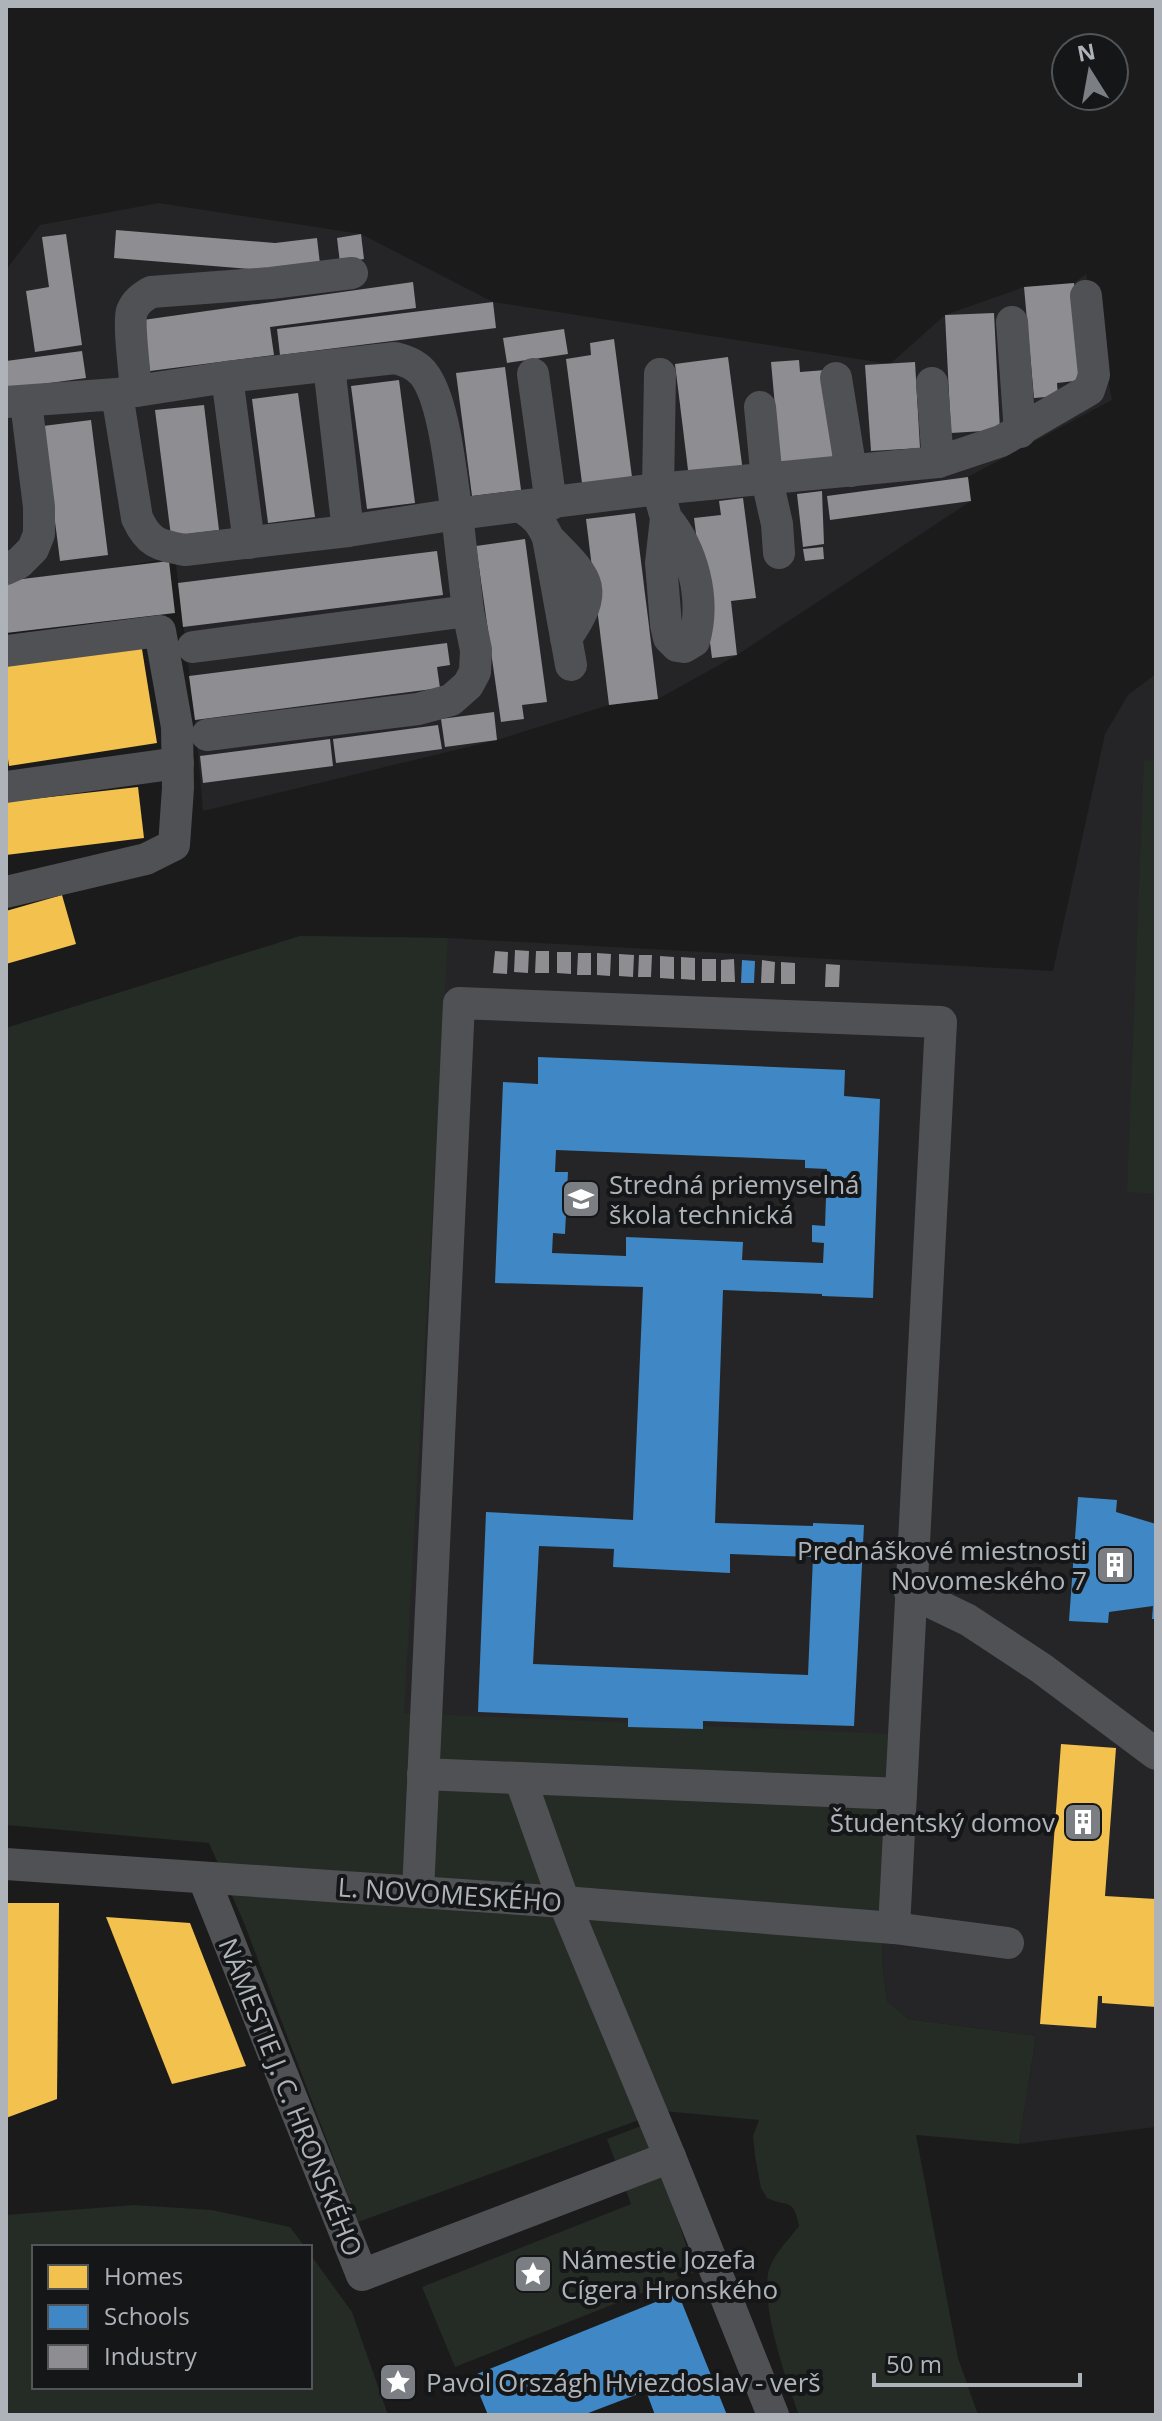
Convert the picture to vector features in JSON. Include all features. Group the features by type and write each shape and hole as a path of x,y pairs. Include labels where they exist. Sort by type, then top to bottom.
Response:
{"street":[{"path":"352,273 151,292 139,299 132,310 130,323 126,392 137,518 144,533 159,546 185,550 537,506 662,504 767,480 938,462 972,453 1020,432 1089,390 1094,375 1086,296"},
{"path":"1012,322 1020,432"},
{"path":"6,569 19,563 33,549 39,534 39,507 16,402 126,392 395,358 410,362 421,370 431,385 442,424 457,514 468,611 476,650 475,672 468,685 451,700 418,709 207,735"},
{"path":"329,366 348,531"},
{"path":"533,374 537,506 541,523 548,538 582,574 587,589 586,604 568,652"},
{"path":"660,374 662,504"},
{"path":"227,377 249,543"},
{"path":"836,378 851,471"},
{"path":"932,383 938,462"},
{"path":"760,407 767,480 777,524 779,553"},
{"path":"193,647 468,611"},
{"path":"6,651 160,631 177,727 178,763 174,845 146,859 6,892"},
{"path":"6,787 178,763"},
{"path":"418,1892 459,1003 941,1022 894,1928"},
{"path":"910,1592 968,1620 1041,1668 1156,1754"},
{"path":"423,1774 901,1794"},
{"path":"520,1778 564,1902 773,2415"},
{"name":"L. NOVOMESKÉHO","path":"6,1864 894,1928 1008,1943"},
{"name":"NÁMESTIE J. C. HRONSKÉHO","path":"204,1879 362,2275 670,2157"}],"shaded area":[{"path":"159,203 361,234 493,302 890,364 945,315 1024,287 1074,283 1086,274 1112,400 968,477 971,501 737,655 658,699 609,705 497,740 203,811 175,557 108,569 6,581 6,270 40,225"},
{"name":"Stredná priemyselná škola technická","path":"1156,674 1156,2127 1019,2144 1036,2036 908,2019 887,2001 882,1961 885,1895 231,1833 6,1028 300,936 448,938 1053,971 1105,734 1128,695"},
{"path":"1144,760 1156,761 1156,1194 1127,1192"},
{"path":"300,936 448,938 404,1713 894,1734 882,1961 887,2001 908,2019 1036,2036 1019,2144 916,2135 958,2358 978,2415 799,2415 776,2345 767,2289 773,2261 799,2226 792,2207 767,2198 761,2188 753,2136 759,2120 664,2111 358,2222 244,1923 209,1843 6,1825 6,1028"},
{"path":"646,2124 695,2272 455,2367 422,2287 631,2204 607,2139"},
{"path":"134,2205 212,2210 290,2227 304,2245 32,2245 32,2389 312,2389 312,2257 352,2312 388,2415 6,2415 6,2215"}],"building: Homes":[{"path":"141,643 157,743 9,766 6,665"},
{"path":"138,787 144,838 6,855 6,802"},
{"path":"62,895 76,944 6,964 6,911"},
{"name":"Študentský domov","path":"1061,1744 1116,1748 1105,1896 1156,1899 1156,2007 1102,2003 1102,1996 1098,1996 1096,2028 1040,2024"},
{"path":"6,1903 59,1903 57,2099 6,2118"},
{"path":"106,1917 190,1923 246,2066 172,2084"}],"building: Schools":[{"path":"742,960 755,961 754,983 741,983"},
{"path":"538,1057 845,1070 844,1096 880,1099 873,1298 723,1290 715,1523 864,1525 854,1726 703,1721 703,1729 628,1727 628,1718 478,1712 486,1512 633,1520 643,1287 495,1283 503,1082 538,1084","holes":["556,1150 805,1160 805,1168 827,1169 825,1226 812,1225 812,1242 824,1243 823,1263 742,1260 743,1242 626,1237 626,1256 552,1253 553,1233 565,1234 568,1172 555,1172","539,1546 614,1549 613,1567 730,1573 730,1554 813,1557 808,1675 533,1664"]},
{"name":"Prednáškové miestnosti Novomeského 7","path":"1078,1497 1117,1500 1116,1512 1156,1524 1156,1619 1152,1619 1153,1606 1109,1612 1108,1623 1069,1621"},
{"path":"678,2293 727,2415 655,2415 646,2391 583,2415 488,2415 472,2376"}],"building: Industry":[{"path":"116,230 275,243 317,238 320,264 273,271 114,258"},
{"path":"66,234 82,345 35,352 26,291 49,287 42,237"},
{"path":"361,234 364,259 340,263 337,238"},
{"path":"413,282 416,308 270,327 274,355 150,371 143,320"},
{"path":"1074,283 1083,380 1057,383 1058,396 1034,398 1024,287"},
{"path":"493,302 496,328 280,355 277,329"},
{"path":"994,313 1000,430 951,433 945,315"},
{"path":"564,329 568,354 507,363 503,338"},
{"path":"614,339 632,477 582,483 566,359 591,355 590,343"},
{"path":"82,351 86,378 6,389 6,361"},
{"path":"728,357 743,472 689,478 675,364"},
{"path":"799,360 800,372 826,370 833,458 780,462 771,362"},
{"path":"915,362 920,448 871,451 865,365"},
{"path":"505,367 521,490 472,496 456,373"},
{"path":"399,380 415,503 367,509 351,386"},
{"path":"298,393 315,517 268,523 252,399"},
{"path":"204,405 219,530 171,536 155,410"},
{"path":"91,420 108,555 60,561 43,426"},
{"path":"968,477 971,501 830,520 827,496"},
{"path":"822,491 824,544 803,547 797,494"},
{"path":"743,498 756,598 731,601 737,655 712,658 694,518 721,515 719,501"},
{"path":"635,513 658,699 609,705 586,519"},
{"path":"525,539 547,702 522,705 524,719 501,722 476,546"},
{"path":"823,547 824,559 805,561 803,549"},
{"path":"437,551 443,595 183,627 178,583"},
{"path":"169,561 175,613 6,633 6,581"},
{"path":"447,643 450,665 437,667 440,688 195,720 189,676"},
{"path":"494,712 497,740 445,747 441,719"},
{"path":"438,725 442,749 336,763 333,739"},
{"path":"330,739 333,766 203,783 200,756"},
{"path":"515,950 529,951 528,973 514,972"},
{"path":"495,951 508,952 507,974 493,973"},
{"path":"536,951 549,951 549,973 535,973"},
{"path":"557,952 571,952 571,974 557,973"},
{"path":"578,953 591,953 591,975 577,975"},
{"path":"597,953 611,954 610,976 597,975"},
{"path":"619,954 634,955 633,977 619,976"},
{"path":"639,955 652,955 651,977 638,977"},
{"path":"660,956 674,957 674,979 660,978"},
{"path":"681,957 695,958 695,980 681,979"},
{"path":"702,959 716,959 716,981 702,981"},
{"path":"734,959 735,982 721,982 721,960"},
{"path":"762,960 775,962 774,983 761,983"},
{"path":"781,962 795,963 795,984 781,984"},
{"path":"826,964 840,965 839,987 825,987"}],"place":[{"name":"Stredná priemyselná škola technická","path":"581,1199"},
{"name":"Prednáškové miestnosti Novomeského 7","path":"1115,1565"},
{"name":"Študentský domov","path":"1083,1822"},
{"name":"Námestie Jozefa Cígera Hronského","path":"533,2274"},
{"name":"Pavol Országh Hviezdoslav - verš","path":"398,2382"}]}
